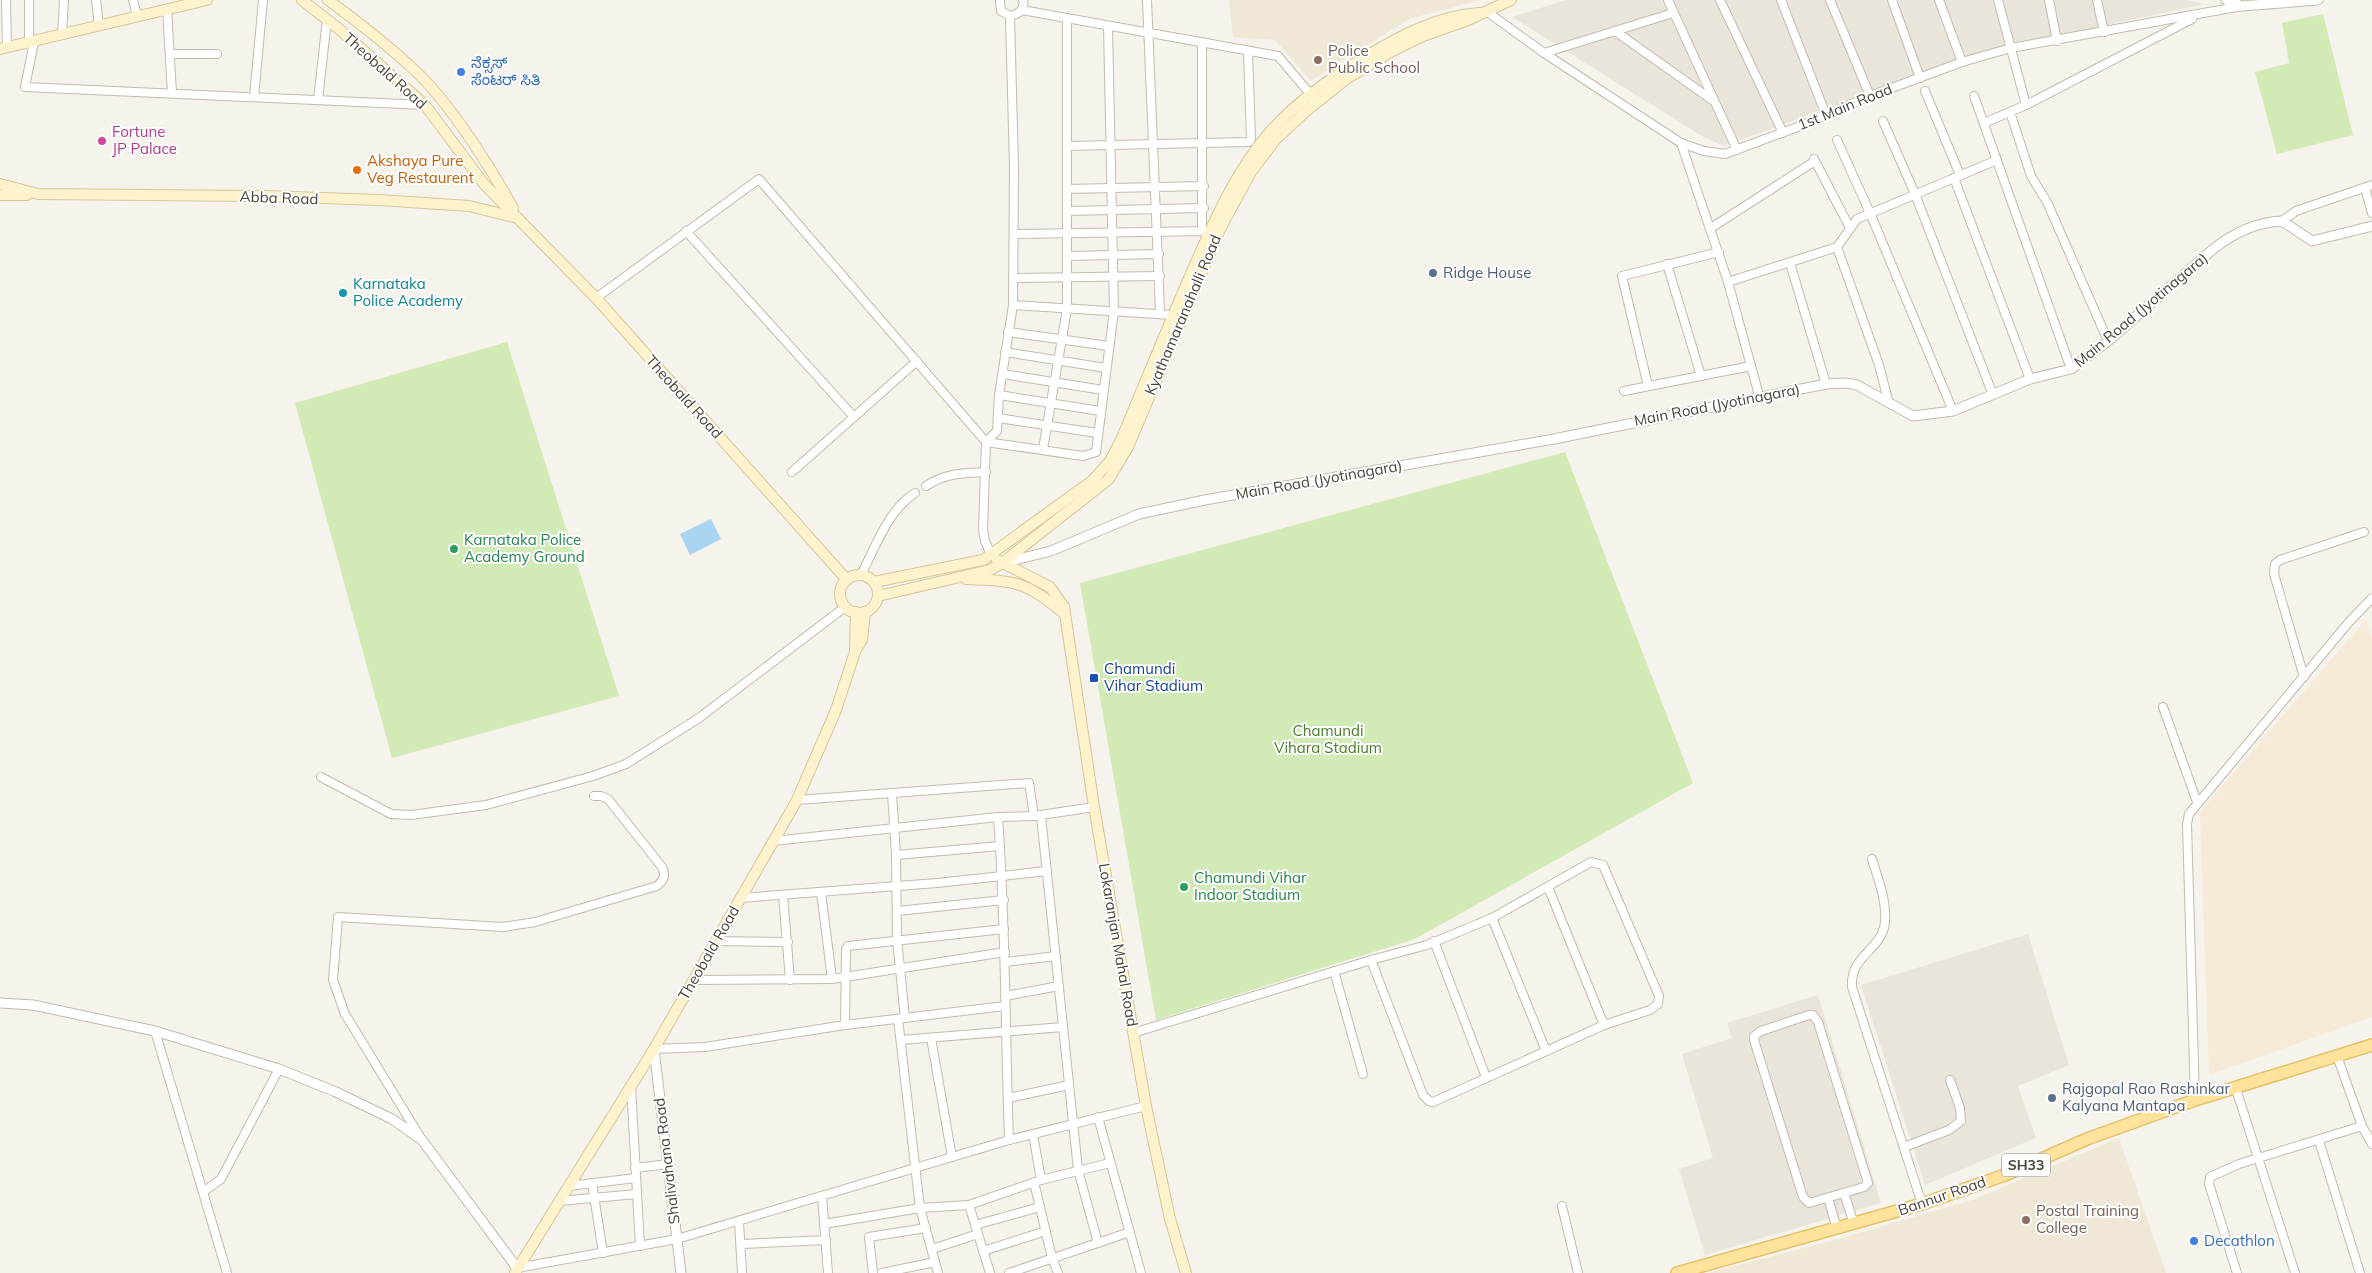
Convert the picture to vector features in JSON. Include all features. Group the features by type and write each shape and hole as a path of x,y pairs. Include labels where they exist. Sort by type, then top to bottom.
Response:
{"main road":[{"path":"4,48 207,0"},
{"name":"Theobald Road","path":"302,0 410,90 425,105 484,184 596,298 847,580"},
{"name":"Theobald Road","path":"328,0 421,78 437,94 482,156 518,218"},
{"name":"Kyathamaranahalli Road","path":"878,596 990,570 1002,563 1100,486 1116,468 1128,447 1225,220 1251,172 1276,139 1339,72 1416,29 1465,14 1484,12 1511,0"},
{"name":"Kyathamaranahalli Road","path":"874,582 983,560 1102,472 1121,440 1206,230 1245,165 1269,133 1314,98"},
{"name":"Abba Road","path":"0,184 38,194"},
{"name":"Abba Road","path":"0,195 265,196 379,200 468,206 518,218"},
{"name":"Lokaranjan Mahal Road","path":"991,555 1002,563 1050,587 1061,601 1065,614 1094,807 1146,1106 1170,1219 1186,1273"},
{"path":"862,575 874,582 878,596 876,603 861,612 845,607 840,593 847,580 862,575"},
{"path":"951,579 1004,580 1020,584 1036,591 1065,614"},
{"name":"Theobald Road","path":"516,1271 654,1049 797,800 836,710 855,652 862,640 861,612"},
{"name":"Bannur Road","path":"1677,1273 1922,1204 2005,1174 2087,1139 2195,1100 2236,1089 2372,1045"}],"street":[{"path":"4,48 6,0"},
{"path":"29,0 32,42 25,87 425,105"},
{"path":"62,35 64,0"},
{"path":"96,0 99,25"},
{"path":"133,0 137,16"},
{"path":"254,97 263,0"},
{"path":"1000,0 1001,11 1010,16 1018,14 1022,10 1023,0"},
{"path":"1147,0 1160,312"},
{"path":"1668,0 1737,150"},
{"path":"1720,0 1783,133"},
{"path":"1781,0 1826,116"},
{"path":"1830,0 1870,96"},
{"path":"1892,0 1920,78"},
{"path":"1939,0 1962,62"},
{"path":"1998,0 2026,105"},
{"path":"2049,0 2057,41"},
{"path":"2097,0 2104,32"},
{"path":"2226,0 2242,6 2318,0"},
{"name":"1st Main Road","path":"1484,12 1681,143 1725,154 1826,116 1870,96 1962,62 2011,48 2242,6"},
{"path":"167,9 172,93"},
{"path":"1022,10 1278,56 1314,98"},
{"path":"1544,53 1673,14"},
{"path":"1984,123 2026,105 2200,14"},
{"path":"986,442 997,431 999,395 1012,305 1014,234 1010,16"},
{"path":"1043,449 1067,309 1066,18"},
{"path":"318,100 326,19"},
{"path":"986,442 1088,456 1096,452 1114,311 1108,26"},
{"path":"1615,31 1713,101"},
{"path":"1014,234 1206,230 1204,208 1202,42"},
{"path":"1067,146 1203,142 1247,143 1250,141 1248,51"},
{"path":"170,54 217,54"},
{"path":"1925,91 2030,379"},
{"path":"1974,96 2071,369"},
{"path":"2010,112 2031,176 2048,202 2108,341"},
{"path":"1882,121 1915,194 1993,395"},
{"path":"1837,140 1870,213 1953,412"},
{"path":"1681,143 1719,252 1760,399"},
{"path":"1711,228 1814,160 1850,228"},
{"path":"1728,282 1836,247 1857,219 1997,160"},
{"path":"596,298 759,179 986,442 983,530 991,555"},
{"path":"1067,189 1204,186"},
{"path":"2372,213 2368,187 2296,211 2282,220 2307,240 2312,241 2372,226"},
{"path":"1067,211 1204,208"},
{"name":"Main Road (Jyotinagara)","path":"1002,563 1051,551 1139,514 1205,500 1554,439 1617,424 1760,399 1826,384 1851,383 1888,400 1913,416 1953,412 2030,379 2071,369 2108,341 2229,237 2250,227 2282,220"},
{"path":"686,231 854,417"},
{"path":"1836,247 1879,365 1888,400"},
{"path":"1648,386 1622,276 1719,252"},
{"path":"1067,256 1159,254"},
{"path":"1790,263 1826,384"},
{"path":"1667,264 1701,376"},
{"path":"1013,278 1160,276"},
{"path":"1012,305 1160,312 1173,315"},
{"path":"1008,332 1109,346"},
{"path":"1005,352 1106,368"},
{"path":"792,472 917,361"},
{"path":"1624,391 1751,366"},
{"path":"1003,374 1103,390"},
{"path":"999,395 1100,411"},
{"path":"998,418 1097,433"},
{"path":"926,486 936,479 955,473 986,472"},
{"path":"862,575 888,523 909,497 915,493"},
{"path":"2304,677 2274,574 2275,564 2280,560 2364,532"},
{"path":"2195,1100 2187,824 2189,814 2197,802 2372,598"},
{"path":"321,777 391,814 411,815 486,805 593,776 626,764 699,718 845,607"},
{"path":"2163,707 2197,802"},
{"path":"797,800 1029,784 1038,816 1047,871 1078,1170 1098,1243"},
{"path":"892,793 902,1018 901,1040 920,1208 938,1273"},
{"path":"594,796 608,799 662,867 665,873 663,881 657,886 534,922 503,927 338,917 333,980 345,1014 422,1140 516,1271 677,1239 1009,1140 1146,1106"},
{"path":"773,841 894,830 998,817 1038,816 1094,807"},
{"path":"998,817 1004,900 1006,962 1005,1030 1009,1140"},
{"path":"896,855 1000,846"},
{"path":"1872,859 1881,886 1885,918 1884,928 1878,939 1855,966 1852,987 1922,1204"},
{"path":"1133,1033 1334,971 1434,941 1492,918 1548,887 1584,864 1598,862 1603,865 1660,996 1658,1004 1650,1010 1604,1025 1486,1076 1433,1102 1426,1099 1371,960"},
{"path":"740,898 897,886 1047,871"},
{"path":"1548,887 1604,1025"},
{"path":"821,892 832,979"},
{"path":"783,895 790,980"},
{"path":"897,911 1004,900"},
{"path":"1492,918 1546,1051"},
{"path":"845,1025 846,949 848,946 898,939 1004,929"},
{"path":"716,941 788,942"},
{"path":"1434,941 1486,1076"},
{"path":"693,980 832,979 1005,952"},
{"path":"1006,962 1056,956"},
{"path":"1334,971 1363,1074"},
{"path":"1005,996 1059,986"},
{"path":"0,1003 33,1005 132,1025 279,1069 336,1092 392,1119 422,1140"},
{"path":"654,1049 706,1047 845,1025 1005,1006"},
{"path":"1809,1015 1813,1015 1818,1022 1868,1183 1844,1192 1809,1203 1804,1200 1754,1040 1754,1036 1761,1031 1809,1015"},
{"path":"901,1040 1005,1030 1063,1027"},
{"path":"154,1031 227,1273"},
{"path":"931,1038 952,1158"},
{"name":"Shalivahana Road","path":"654,1049 681,1273"},
{"path":"2337,1056 2362,1126 2372,1144"},
{"path":"203,1192 221,1179 279,1069"},
{"path":"1904,1147 1949,1130 1961,1121 1960,1108 1950,1080"},
{"path":"1008,1098 1069,1085"},
{"path":"631,1086 640,1246"},
{"path":"2236,1089 2295,1273"},
{"path":"1098,1118 1141,1273"},
{"path":"2237,1273 2209,1180 2214,1175 2259,1158 2319,1141 2362,1126"},
{"path":"1033,1134 1040,1207 1052,1258 1058,1273"},
{"path":"2319,1141 2360,1273"},
{"path":"824,1224 920,1208 969,1205 1038,1181 1110,1162"},
{"path":"635,1168 668,1164"},
{"path":"568,1186 636,1178"},
{"path":"592,1184 603,1253"},
{"path":"1844,1192 1854,1224"},
{"path":"559,1201 637,1194"},
{"path":"822,1196 828,1273"},
{"path":"1828,1198 1838,1229"},
{"path":"969,1205 990,1273"},
{"path":"1562,1206 1578,1273"},
{"path":"975,1224 1040,1207"},
{"path":"739,1222 742,1244 742,1273"},
{"path":"873,1273 869,1237 926,1228"},
{"path":"983,1251 1046,1230"},
{"path":"1013,1272 1130,1232"},
{"path":"932,1249 978,1234"},
{"path":"742,1244 826,1240"},
{"path":"882,1273 905,1271 935,1262"}],"shaded area":[{"name":"Police Public School","path":"1229,0 1480,0 1409,19 1311,81 1275,40 1233,37"},
{"path":"1566,0 2186,0 2205,4 1981,52 1724,146 1700,135 1512,17"},
{"path":"2366,619 2372,639 2372,1017 2209,1075 2200,812"},
{"path":"2028,934 2069,1065 2018,1086 2036,1138 1925,1185 1861,985"},
{"path":"1818,995 1881,1203 1705,1255 1679,1169 1713,1158 1682,1054 1732,1038 1727,1023"},
{"name":"Postal Training College","path":"2119,1138 2166,1273 1708,1273 1838,1239 1972,1200"}],"green space":[{"path":"2323,14 2353,135 2277,154 2255,72 2289,63 2282,23"},
{"name":"Karnataka Police Academy Ground","path":"507,342 619,696 392,758 295,403"},
{"name":"Chamundi Vihara Stadium","path":"1565,452 1693,783 1415,939 1156,1020 1080,583"}],"water":[{"path":"711,519 721,539 690,555 680,534"}],"place":[{"name":"Police Public School","path":"1318,60"},
{"name":"ನೆಕ್ಸಸ್ ಸೆಂಟರ್ ಸಿತಿ","path":"461,72"},
{"name":"Fortune JP Palace","path":"102,141"},
{"name":"Akshaya Pure Veg Restaurent","path":"357,170"},
{"name":"Ridge House","path":"1433,273"},
{"name":"Karnataka Police Academy","path":"343,293"},
{"name":"Karnataka Police Academy Ground","path":"454,549"},
{"name":"Chamundi Vihar Stadium","path":"1094,678"},
{"name":"Chamundi Vihar Indoor Stadium","path":"1184,887"},
{"name":"Rajgopal Rao Rashinkar Kalyana Mantapa","path":"2052,1098"},
{"name":"Postal Training College","path":"2026,1220"},
{"name":"Decathlon","path":"2194,1241"}]}
